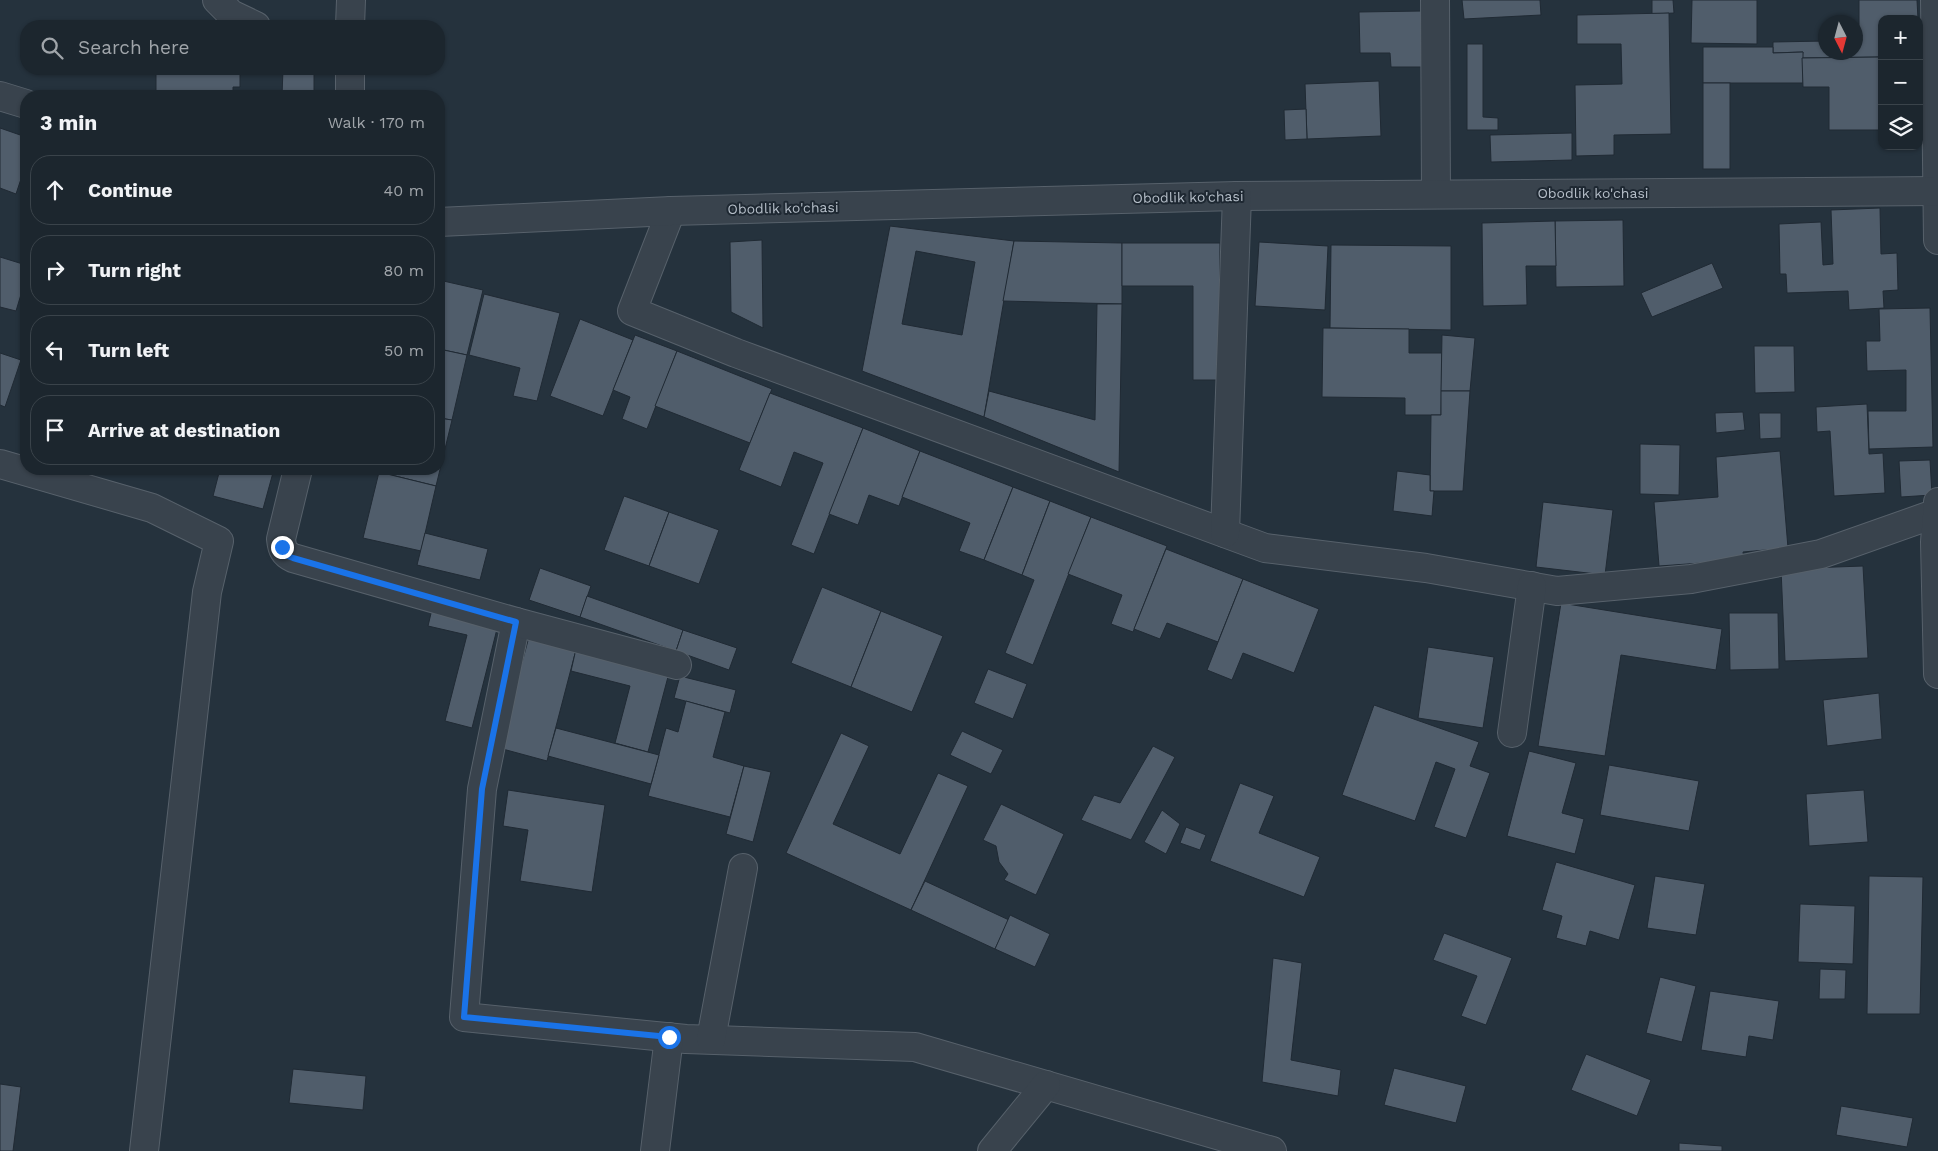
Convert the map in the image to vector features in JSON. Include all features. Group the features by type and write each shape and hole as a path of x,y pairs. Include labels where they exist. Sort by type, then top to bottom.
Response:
{"street":[{"path":"217,0 231,14 244,20"},
{"path":"350,20 352,0"},
{"path":"1435,0 1436,194"},
{"path":"1936,0 1938,240"},
{"path":"350,75 350,90"},
{"path":"0,96 20,102"},
{"name":"Obodlik ko'chasi","path":"445,222 671,211 1237,196 1938,191"},
{"path":"1225,533 1237,196"},
{"path":"671,211 632,311 736,352 1265,548 1426,568 1557,591 1691,579 1821,554 1937,507 1935,542 1938,674"},
{"path":"0,464 20,470"},
{"path":"38,475 152,508 220,541 207,592 144,1151"},
{"path":"297,475 281,539 285,555 516,622 677,665"},
{"path":"1512,733 1532,586"},
{"path":"516,622 482,789 464,1017 711,1040 915,1047 1272,1151"},
{"path":"711,1040 744,868"},
{"path":"655,1151 669,1037"},
{"path":"992,1151 1046,1085"}],"building":[{"path":"1462,0 1540,0 1541,15 1464,19"},
{"path":"1652,0 1673,0 1674,13 1652,14"},
{"path":"1692,0 1757,0 1757,44 1691,43"},
{"path":"1859,0 1917,0 1918,15 1878,15 1878,57 1863,57 1863,15 1859,15"},
{"path":"1422,11 1423,67 1391,67 1390,53 1360,53 1359,12"},
{"path":"1669,13 1671,134 1614,135 1614,155 1576,156 1575,85 1622,84 1621,44 1577,44 1577,15"},
{"path":"1818,41 1818,58 1802,58 1803,52 1773,53 1773,42"},
{"path":"1467,44 1483,44 1483,117 1498,118 1498,130 1467,130"},
{"path":"1703,47 1773,47 1773,53 1803,52 1803,83 1703,83"},
{"path":"1863,57 1878,57 1878,130 1829,130 1829,87 1803,87 1802,58 1863,60"},
{"path":"156,75 240,75 240,87 233,87 233,90 156,90"},
{"path":"283,75 314,75 314,90 282,90"},
{"path":"1379,81 1381,136 1307,139 1305,84"},
{"path":"1703,83 1730,83 1730,169 1703,169"},
{"path":"1306,109 1307,139 1285,140 1284,110"},
{"path":"0,128 20,135 20,182 16,194 0,188"},
{"path":"1572,133 1572,160 1491,162 1490,135"},
{"path":"1880,208 1881,254 1897,253 1898,290 1883,291 1884,308 1849,310 1848,291 1787,293 1786,274 1780,274 1779,224 1821,222 1823,265 1833,264 1831,210"},
{"path":"1623,220 1624,286 1556,287 1555,221"},
{"path":"1555,221 1556,266 1526,266 1527,305 1483,306 1482,223"},
{"path":"890,226 1014,241 984,417 862,371","holes":["916,251 975,262 962,335 902,324"]},
{"path":"762,240 763,328 731,312 730,242"},
{"path":"1014,241 1122,243 1122,304 1003,301"},
{"path":"1259,242 1328,246 1325,310 1255,306"},
{"path":"1122,243 1220,243 1219,380 1193,380 1193,286 1122,286"},
{"path":"1331,245 1451,246 1451,330 1330,328"},
{"path":"0,257 20,263 20,298 16,311 0,307"},
{"path":"1712,263 1723,288 1652,317 1641,293"},
{"path":"445,281 483,290 467,355 445,350"},
{"path":"484,294 560,313 537,401 513,396 520,368 469,355"},
{"path":"1097,304 1122,304 1119,472 984,417 989,391 1095,420"},
{"path":"1930,308 1933,447 1869,449 1868,411 1906,411 1906,370 1867,371 1866,341 1880,341 1879,309"},
{"path":"580,319 633,340 603,416 550,396"},
{"path":"1323,328 1409,329 1409,353 1442,353 1441,415 1405,415 1405,398 1322,397"},
{"path":"635,335 677,351 647,429 622,419 630,397 613,390"},
{"path":"1442,335 1475,338 1470,391 1441,391"},
{"path":"1754,346 1794,346 1795,392 1755,393"},
{"path":"445,350 467,355 452,420 445,419"},
{"path":"677,351 772,389 750,443 655,406"},
{"path":"0,353 20,360 20,363 5,407 0,405"},
{"path":"1441,391 1470,391 1463,491 1430,491 1431,415 1441,415"},
{"path":"770,393 863,428 814,554 791,545 823,463 794,452 781,487 739,470"},
{"path":"1867,404 1869,454 1883,453 1885,493 1834,496 1830,431 1817,432 1816,407"},
{"path":"1743,412 1745,430 1716,433 1715,413"},
{"path":"1759,413 1781,413 1781,438 1760,439"},
{"path":"445,419 452,420 445,449"},
{"path":"863,428 920,451 899,506 869,495 858,525 829,514"},
{"path":"1640,444 1680,445 1679,495 1640,494"},
{"path":"920,451 1013,487 984,560 959,551 970,523 902,497"},
{"path":"1780,451 1788,548 1743,552 1744,560 1659,566 1654,502 1718,497 1716,457"},
{"path":"1930,460 1932,495 1901,497 1899,461"},
{"path":"1397,471 1430,475 1430,491 1434,491 1432,516 1393,511"},
{"path":"218,475 272,475 263,509 213,496"},
{"path":"378,475 391,475 436,486 421,551 363,538"},
{"path":"391,475 439,475 436,486"},
{"path":"1013,487 1050,501 1022,575 984,560"},
{"path":"624,496 669,512 649,566 604,550"},
{"path":"1050,501 1091,517 1033,665 1005,653 1034,580 1022,575"},
{"path":"1543,502 1613,510 1605,575 1536,567"},
{"path":"669,512 719,530 699,584 649,566"},
{"path":"1091,517 1167,546 1133,632 1111,624 1122,595 1068,574"},
{"path":"425,533 488,549 480,580 417,565"},
{"path":"1166,549 1243,579 1218,642 1167,623 1160,639 1134,629"},
{"path":"1863,566 1868,658 1785,661 1781,569"},
{"path":"540,568 591,586 580,617 529,600"},
{"path":"1243,579 1319,609 1294,673 1243,653 1232,680 1207,670"},
{"path":"822,587 881,611 851,687 791,663"},
{"path":"587,596 683,630 676,651 580,617"},
{"path":"1561,603 1722,629 1716,670 1621,655 1605,756 1538,746"},
{"path":"433,605 499,621 472,728 445,721 467,635 428,626"},
{"path":"881,611 943,636 912,712 851,687"},
{"path":"1729,613 1778,613 1779,669 1730,670"},
{"path":"683,630 737,648 729,670 676,651"},
{"path":"530,633 577,646 547,761 499,748"},
{"path":"1428,647 1494,657 1483,728 1418,718"},
{"path":"576,649 669,673 648,752 615,743 630,686 571,671"},
{"path":"988,669 1027,684 1013,719 974,703"},
{"path":"680,676 736,690 730,713 674,698"},
{"path":"1879,693 1882,739 1827,746 1823,700"},
{"path":"686,701 725,712 713,757 744,766 730,817 648,796 666,728 678,732"},
{"path":"1374,705 1479,742 1470,766 1490,773 1466,838 1434,827 1455,769 1436,762 1415,821 1342,795"},
{"path":"556,728 659,755 651,784 548,756"},
{"path":"962,731 1003,750 991,774 950,755"},
{"path":"841,733 869,746 833,824 900,854 938,773 968,786 911,910 786,853"},
{"path":"1153,746 1175,757 1131,840 1081,820 1094,795 1120,803"},
{"path":"1529,751 1576,763 1562,813 1584,819 1575,854 1507,836"},
{"path":"1609,765 1699,781 1689,831 1600,815"},
{"path":"744,766 771,772 753,842 726,834"},
{"path":"1240,783 1274,796 1259,833 1320,857 1304,897 1210,861"},
{"path":"508,790 605,805 592,892 520,881 528,830 503,826"},
{"path":"1864,790 1868,842 1809,846 1806,794"},
{"path":"1001,804 1064,834 1036,895 1004,880 1008,874 999,862 996,846 983,840"},
{"path":"1162,810 1180,824 1166,854 1144,842"},
{"path":"1186,827 1206,835 1200,850 1180,843"},
{"path":"1556,862 1635,885 1619,940 1590,931 1586,946 1556,938 1562,916 1542,910"},
{"path":"1655,876 1705,884 1696,935 1647,928"},
{"path":"1869,876 1923,877 1920,1014 1867,1014"},
{"path":"925,881 1009,920 995,949 911,910"},
{"path":"1800,904 1855,906 1853,964 1798,962"},
{"path":"1010,915 1050,934 1035,967 995,949"},
{"path":"1444,933 1512,958 1486,1025 1461,1016 1477,976 1433,960"},
{"path":"1273,958 1302,963 1291,1060 1341,1070 1338,1096 1262,1082"},
{"path":"1820,969 1846,970 1845,999 1819,999"},
{"path":"1660,977 1696,986 1682,1042 1646,1033"},
{"path":"1710,991 1779,1001 1773,1040 1749,1036 1746,1057 1701,1050"},
{"path":"1586,1054 1651,1080 1637,1116 1571,1090"},
{"path":"1394,1068 1466,1086 1456,1123 1384,1105"},
{"path":"293,1069 366,1076 363,1110 289,1103"},
{"path":"0,1084 21,1087 13,1151 0,1151"},
{"path":"1841,1106 1913,1118 1907,1147 1836,1135"},
{"path":"1679,1143 1722,1146 1722,1151 1679,1151"}],"route":[{"path":"282,547 285,555 293,558 516,622 482,789 469,929 464,1017 669,1037"}]}
